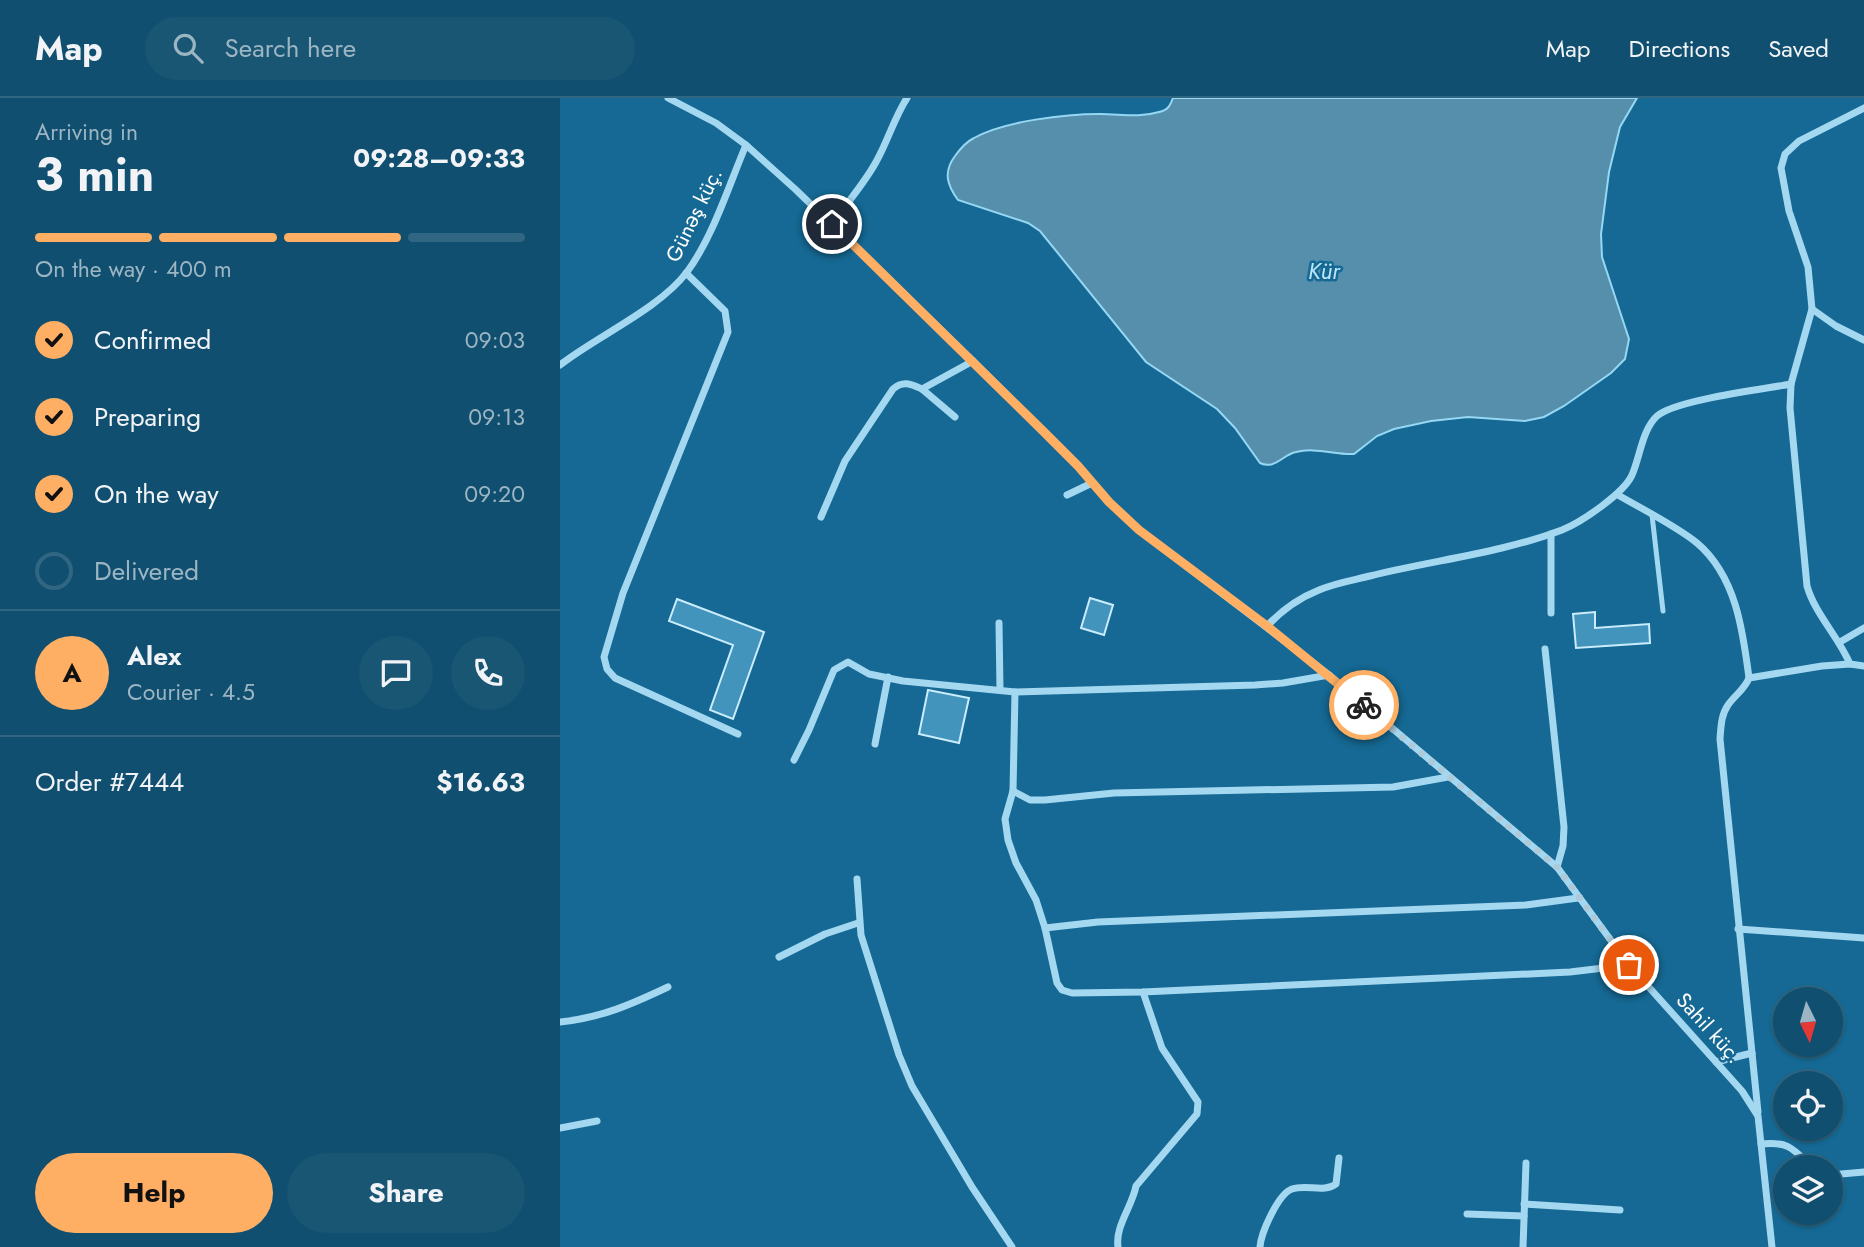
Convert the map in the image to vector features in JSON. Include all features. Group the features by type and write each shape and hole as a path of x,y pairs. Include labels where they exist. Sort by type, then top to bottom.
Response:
{"street":[{"name":"Sahil küç.","path":"668,98 716,123 746,145 973,361 1139,530 1329,675 1557,867 1629,965 1742,1091 1758,1116"},
{"path":"832,224 875,164 895,117 907,98"},
{"path":"1850,664 1840,642 1811,599 1807,586 1790,408 1791,384 1812,309 1808,267 1789,211 1781,168 1786,153 1799,141 1864,108"},
{"name":"Günəş küç.","path":"560,365 646,309 686,273 704,243 746,145"},
{"path":"686,273 725,311 729,332 623,593 604,657 607,669 615,678 737,734"},
{"path":"1812,309 1836,326 1864,340"},
{"path":"922,389 973,361"},
{"path":"821,517 845,461 899,384 908,383 922,389 955,418"},
{"path":"1267,626 1279,613 1321,589 1384,572 1528,542 1566,528 1618,495 1632,477 1646,434 1657,416 1675,406 1791,384"},
{"path":"1067,495 1092,483"},
{"path":"1618,495 1698,544 1718,569 1734,601 1742,629 1749,678 1822,666 1864,666"},
{"path":"1551,534 1551,614"},
{"path":"999,622 1000,691"},
{"path":"1840,642 1864,628"},
{"path":"1545,649 1564,827 1563,846 1557,867"},
{"path":"794,760 834,670 848,662 869,674 1015,692 1255,685 1329,675"},
{"path":"875,744 888,677"},
{"name":"Sahil küç.","path":"1749,678 1726,707 1721,721 1720,739 1772,1247"},
{"path":"1015,692 1013,792 1005,819 1008,840 1016,863 1036,900 1057,983 1062,990 1072,993 1143,992 1570,972 1629,965"},
{"path":"1013,792 1030,800 1045,800 1114,793 1393,787 1448,777"},
{"path":"856,878 859,923 899,1055 912,1086 972,1187 1012,1247"},
{"path":"1045,928 1098,922 1526,905 1578,898"},
{"path":"779,957 825,934 859,923"},
{"path":"1738,929 1864,938"},
{"path":"560,1022 618,1010 668,987"},
{"path":"1118,1247 1117,1233 1134,1200 1136,1186 1199,1109 1198,1102 1162,1048 1143,992"},
{"path":"1716,1062 1752,1054"},
{"path":"560,1128 597,1121"},
{"path":"1761,1144 1778,1142 1788,1145 1799,1155"},
{"path":"1260,1247 1266,1225 1284,1195 1292,1189 1330,1188 1336,1184 1339,1158"},
{"path":"1523,1247 1526,1163"},
{"path":"1843,1174 1864,1172"},
{"path":"1524,1204 1620,1210"},
{"path":"1467,1214 1524,1216"}],"lane":[{"path":"1652,515 1663,611"}],"water":[{"name":"Kür","path":"1173,98 1637,98 1620,127 1609,172 1601,234 1602,257 1629,339 1625,359 1611,373 1544,417 1525,421 1468,417 1431,421 1394,429 1377,436 1354,454 1303,451 1270,465 1260,463 1235,428 1217,409 1146,362 1040,231 1028,223 958,200 949,184 949,168 955,156 968,142 987,132 1053,117 1152,114 1167,109"}],"building":[{"path":"1090,598 1113,605 1104,635 1081,628"},
{"path":"677,599 764,632 733,719 710,710 733,645 669,621"},
{"path":"1595,612 1595,628 1649,624 1650,643 1576,648 1573,614"},
{"path":"928,690 969,698 959,743 919,734"}],"way so far":[{"path":"1364,705 1557,867 1629,965"}],"route":[{"path":"832,224 973,361 1139,530 1267,626 1364,705"}]}
